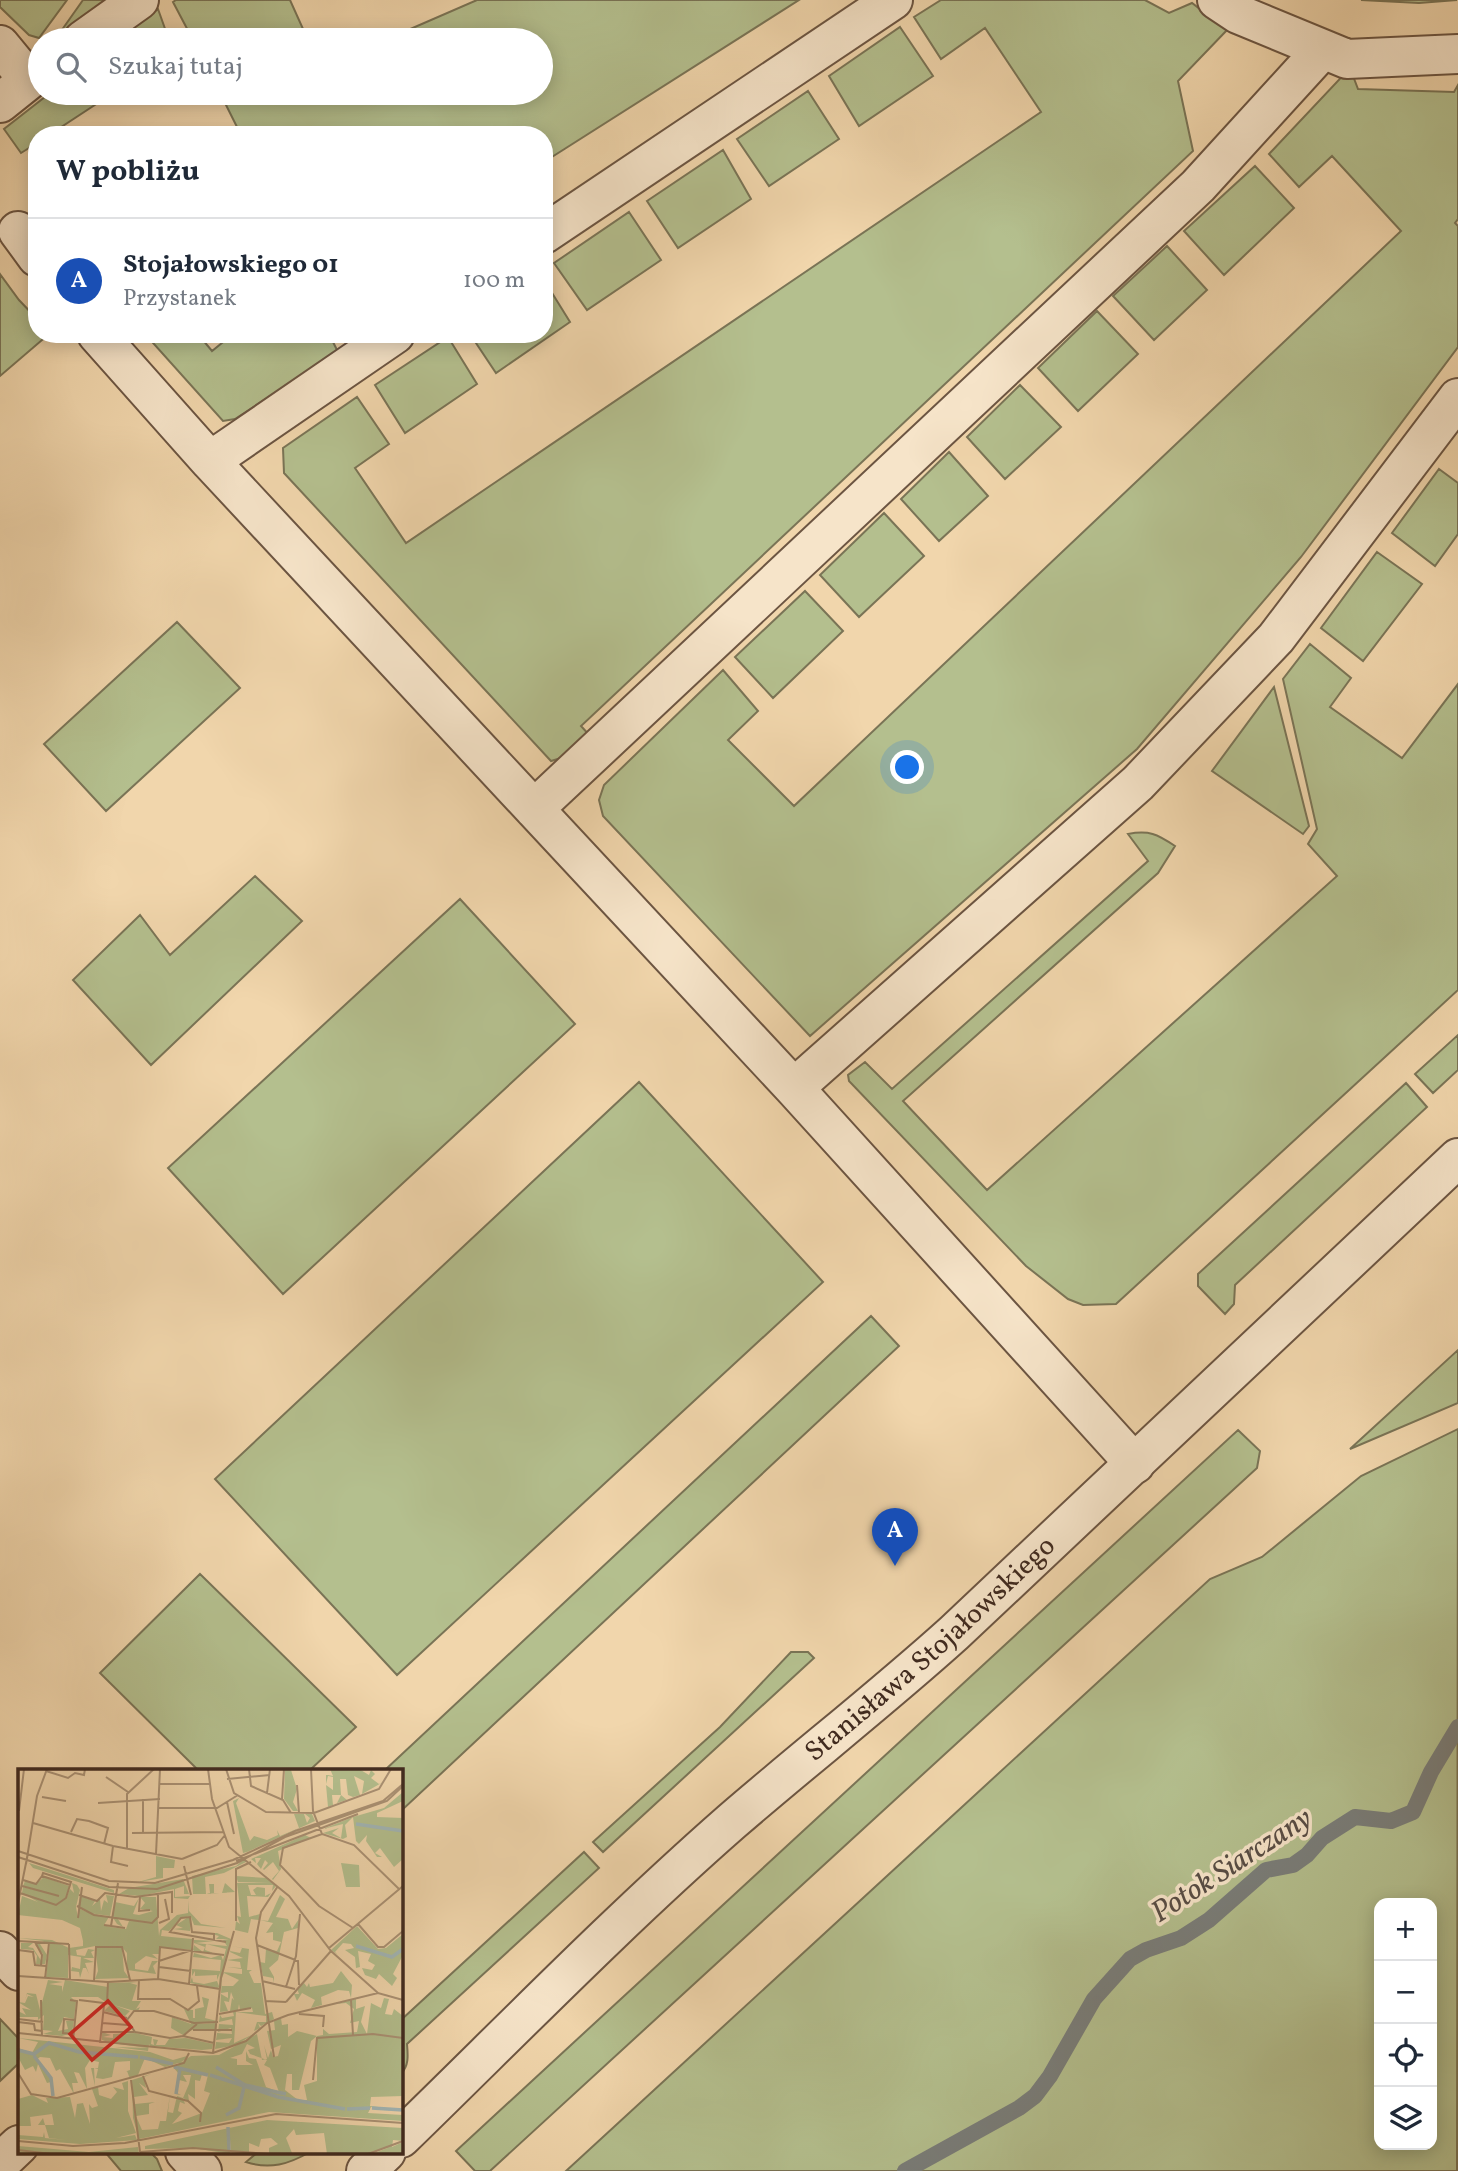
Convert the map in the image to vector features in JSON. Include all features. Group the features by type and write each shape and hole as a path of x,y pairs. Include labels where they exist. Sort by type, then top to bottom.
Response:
{"street":[{"path":"100,28 139,0"},
{"path":"553,228 893,0"},
{"path":"1217,0 1238,13 1347,59 1458,54"},
{"path":"0,45 23,84"},
{"path":"534,809 1198,186 1323,49"},
{"path":"105,343 210,461 794,1088 1135,1464"},
{"path":"210,461 382,343"},
{"path":"794,1088 1138,783 1276,638 1458,398"},
{"name":"Stanisława Stojałowskiego","path":"402,2137 655,1892 731,1822 914,1670 1458,1158"},
{"path":"0,1951 18,1970"},
{"path":"0,2163 18,2146"},
{"path":"187,2154 202,2171"},
{"path":"366,2171 384,2154"}],"green space":[{"path":"0,0 67,0 46,28 28,28 28,34 0,7"},
{"path":"83,0 108,0 68,28 63,28"},
{"path":"290,0 303,28 187,28 173,2"},
{"path":"477,0 799,0 553,156 553,126 236,126 226,105 553,105 553,28 413,28"},
{"path":"941,0 1145,0 1169,13 1192,3 1227,30 1178,81 1193,151 581,726 591,737 571,755 551,761 284,473 283,448 357,397 389,444 355,468 406,543 1041,112 985,28 941,59 914,17"},
{"path":"1361,0 1457,0 1419,3"},
{"path":"158,9 165,28 133,28"},
{"path":"900,27 933,76 859,126 829,76"},
{"path":"1350,68 1358,89 1454,92 1458,85 1458,219 1455,223 1458,226 1458,347 1301,557 1137,749 810,1036 603,816 599,800 604,785 723,670 758,711 728,740 794,806 1401,231 1332,156 1299,187 1269,154"},
{"path":"808,91 839,139 769,186 737,139"},
{"path":"35,105 95,105 63,126 28,126 28,149 21,153 4,129"},
{"path":"723,150 751,199 678,248 647,201"},
{"path":"1255,166 1294,208 1224,275 1184,231"},
{"path":"629,212 661,260 587,310 554,263"},
{"path":"1167,246 1207,290 1154,340 1113,296"},
{"path":"0,274 28,310 28,343 38,343 0,376"},
{"path":"553,295 570,322 553,334"},
{"path":"1097,311 1138,354 1078,411 1038,368"},
{"path":"153,343 205,343 212,351 222,343 334,343 338,352 235,419 223,421"},
{"path":"439,343 452,343 477,384 405,433 375,385"},
{"path":"476,343 540,343 496,373"},
{"path":"1020,385 1061,427 1005,479 967,437"},
{"path":"949,452 988,496 939,541 901,499"},
{"path":"1439,469 1458,483 1458,534 1435,566 1392,533"},
{"path":"884,513 924,556 859,617 820,575"},
{"path":"1377,552 1422,584 1363,661 1321,628"},
{"path":"805,591 843,631 773,698 735,657"},
{"path":"177,622 240,688 106,811 44,744"},
{"path":"1310,644 1351,678 1330,707 1402,758 1458,684 1458,990 1116,1304 1083,1305 1068,1299 1026,1266 849,1081 848,1075 865,1062 892,1089 1148,861 1128,834 1153,834 1175,846 1158,873 903,1101 987,1190 1337,876 1308,844 1317,829 1283,679"},
{"path":"1274,687 1309,826 1303,834 1212,771"},
{"path":"255,876 302,921 151,1065 73,980 140,915 170,955"},
{"path":"460,899 575,1024 283,1294 168,1168"},
{"path":"1458,1035 1458,1070 1433,1093 1415,1074"},
{"path":"639,1082 823,1282 397,1675 215,1479"},
{"path":"1406,1083 1427,1107 1235,1285 1234,1304 1225,1314 1198,1286 1198,1274"},
{"path":"871,1316 899,1346 402,1810 402,1769 386,1769"},
{"path":"1458,1350 1458,1403 1350,1449"},
{"path":"1458,1429 1457,2171 566,2171 1210,1579 1262,1557 1361,1476"},
{"path":"1238,1430 1260,1451 1257,1468 490,2171 475,2171 456,2151"},
{"path":"200,1574 356,1727 311,1769 197,1769 100,1673"},
{"path":"791,1652 808,1652 814,1658 603,1852 593,1842 720,1727"},
{"path":"584,1852 599,1868 407,2044 407,2064 402,2073 402,2019"},
{"path":"0,2019 18,2038 18,2064 0,2081"},
{"path":"107,2154 152,2154 162,2171 121,2171"},
{"path":"256,2154 306,2154 279,2164 263,2166 246,2162"}],"waterway":[{"name":"Potok Siarczany","path":"905,2171 1019,2108 1035,2096 1050,2076 1094,1999 1130,1959 1146,1950 1181,1938 1209,1920 1266,1870 1293,1865 1307,1855 1322,1838 1355,1817 1391,1821 1413,1812 1431,1772 1458,1727"}],"place":[{"name":"Stojałowskiego 01","path":"895,1566"}]}
